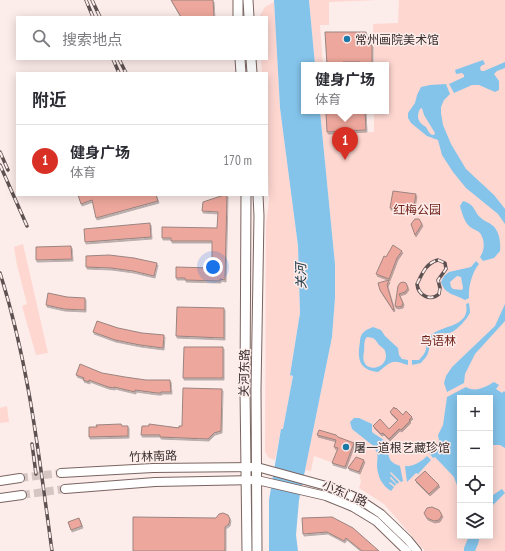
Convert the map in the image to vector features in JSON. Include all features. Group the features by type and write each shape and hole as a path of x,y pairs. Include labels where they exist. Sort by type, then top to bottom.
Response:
{"main road":[{"path":"238,16 243,0"},
{"path":"243,0 249,16"},
{"path":"240,60 241,72"},
{"path":"251,60 252,72"},
{"name":"关河东路","path":"246,196 247,551"},
{"name":"关河东路","path":"257,551 256,390 258,196"},
{"path":"246,466 257,467"},
{"name":"竹林南路","path":"61,472 246,466"},
{"name":"小东门路","path":"257,467 330,487 357,498 381,514 408,540 417,551"},
{"path":"0,481 20,478"},
{"path":"65,489 155,482 246,479 257,480"},
{"name":"小东门路","path":"257,480 326,496 353,507 376,521 407,551"},
{"path":"0,498 22,495"}],"green space":[{"path":"309,0 378,0 329,2 329,25 320,25 323,62 315,62"},
{"name":"红梅公园","path":"399,0 505,0 505,551 425,551 384,504 359,488 361,482 359,472 314,456 311,471 305,470 332,337 335,298 335,264 320,114 326,114 327,133 374,132 374,114 389,114 389,62 374,62 373,24 398,23"},
{"path":"274,2 280,108 298,246 300,313 290,375 293,376 283,429 281,429 275,460 269,458 265,452 266,223 269,200 268,72 262,72 261,60 268,60 268,16 260,16 265,7"},
{"path":"23,244 48,353 36,355 22,306 27,304 14,247"},
{"path":"7,406 9,422 0,423 0,408"}],"water":[{"name":"关河","path":"274,0 309,0 315,62 301,62 301,114 320,114 335,264 335,298 332,337 299,500 296,535 298,551 269,551 269,500 281,429 283,429 293,376 290,375 300,313 298,246 280,108"},
{"path":"483,60 485,64 481,66 481,71 505,62 505,68 494,74 499,81 499,90 495,92 479,85 472,85 454,93 449,84 464,77 462,73 456,74 455,70"},
{"path":"446,84 450,94 444,100 441,107 441,113 443,125 451,144 466,169 494,195 505,209 505,224 498,214 466,188 453,172 442,155 438,140 427,136 411,123 408,118 408,113 415,103 421,87","holes":["422,108 424,115 435,133 434,135 432,135 418,119 418,114"]},
{"path":"463,201 470,204 478,215 492,225 498,233 500,240 500,251 494,258 483,261 480,257 484,248 484,242 480,233 469,226 464,219 460,206"},
{"path":"476,261 479,264 474,271 471,280 469,298 465,300 451,294 445,289 441,282 444,276 449,272 471,267","holes":["457,276 461,277 462,290 453,289 450,282"]},
{"path":"469,303 470,312 457,329 452,332 434,336 430,342 429,351 426,357 421,363 412,365 412,360 419,360 424,354 427,342 431,335 460,321 466,312 466,304"},
{"path":"505,304 505,321 475,354 465,374 464,383 447,392 444,383 446,376 452,367 495,326"},
{"path":"373,327 381,330 385,336 398,348 399,355 402,359 408,360 408,365 392,362 378,372 367,369 363,366 359,358 361,338 364,332","holes":["367,337 373,338 385,350 386,357 384,363 375,368 366,365 363,360 365,340"]},
{"path":"494,382 499,385 496,389 502,393 504,391 505,392 505,448 500,445 493,445 493,395 457,395 457,485 454,477 435,457 433,458 429,453 437,445 439,440 438,435 443,425 447,397 466,387 470,389 477,389"},
{"path":"354,418 359,418 372,424 372,432 385,442 391,461 400,466 403,481 401,482 391,472 390,473 399,482 397,484 391,477 390,478 396,484 395,486 390,482 389,483 394,487 391,491 385,486 379,476 377,469 376,448 352,429 350,422"},
{"path":"427,456 431,460 418,474 416,473 407,482 405,466 417,464"},
{"path":"502,489 505,493 493,505 493,495"},
{"path":"468,539 479,539 475,551 464,551"}],"building":[{"path":"171,0 213,0 214,16 180,16"},
{"path":"325,32 366,32 367,45 372,45 372,62 327,62"},
{"path":"326,114 365,114 366,130 327,132"},
{"path":"393,191 416,194 413,212 390,208"},
{"path":"78,196 156,196 158,201 96,218 92,200 81,204"},
{"path":"221,196 227,196 225,280 185,280 185,278 176,278 176,267 212,268 212,241 171,241 171,238 162,238 162,227 217,228 218,212 202,211 203,202"},
{"path":"415,219 419,219 422,224 415,235 411,224"},
{"path":"150,223 151,237 85,242 84,229"},
{"path":"393,245 402,251 397,258 389,279 376,274 384,256 386,257"},
{"path":"71,246 72,259 36,260 36,247"},
{"path":"109,255 157,263 154,276 111,268 86,267 86,256"},
{"path":"389,280 387,285 394,309 393,310 380,290 378,283"},
{"path":"403,282 406,283 408,288 405,292 399,294 403,303 402,306 398,307 395,306 398,286"},
{"path":"48,293 67,297 85,298 85,310 64,309 46,305"},
{"path":"177,307 224,308 224,338 176,336"},
{"path":"97,321 118,328 142,333 164,335 163,348 115,340 93,332"},
{"path":"184,347 223,347 223,378 183,378"},
{"path":"80,364 102,373 146,380 170,380 171,392 157,393 135,390 135,392 108,387 89,380 89,382 76,375"},
{"path":"183,388 222,389 221,431 214,433 208,439 141,435 142,426 149,426 149,424 179,428 179,426 182,426"},
{"path":"394,407 403,415 406,411 412,417 401,430 399,429 389,439 373,426 380,419 389,429 398,420 390,412"},
{"path":"121,424 122,426 128,426 128,436 89,437 89,427 97,427 96,425"},
{"path":"319,430 336,435 354,443 345,467 332,463 338,448 334,447 336,440 317,435"},
{"path":"356,457 364,460 359,472 348,468"},
{"path":"425,471 439,485 429,494 415,480"},
{"path":"432,507 439,510 442,515 439,520 434,521 427,518 424,513 427,508"},
{"path":"223,513 228,515 230,519 229,524 225,527 225,551 133,551 133,517 216,518 219,514"},
{"path":"332,517 353,528 379,551 362,551 346,538 344,541 327,532 303,534 302,518"},
{"path":"79,518 82,526 71,530 68,522"}],"tunnel":[{"path":"20,478 61,473"},
{"path":"22,495 65,489"}],"railway":[{"path":"86,0 93,16"},
{"path":"92,0 100,16"},
{"path":"113,60 119,72"},
{"path":"120,60 126,72"},
{"path":"0,152 8,170"},
{"path":"0,165 27,226"},
{"path":"438,260 445,263 446,269 438,280 440,288 439,294 428,297 422,294 417,284 427,266 438,260"},
{"path":"0,273 19,342 26,376 52,551"},
{"path":"32,444 36,474"}],"place":[{"name":"常州画院美术馆","path":"347,39"},
{"name":"健身广场","path":"345,160"},
{"name":"屠一道根艺藏珍馆","path":"346,447"}],"park label":[{"name":"鸟语林","path":"438,340"}]}
